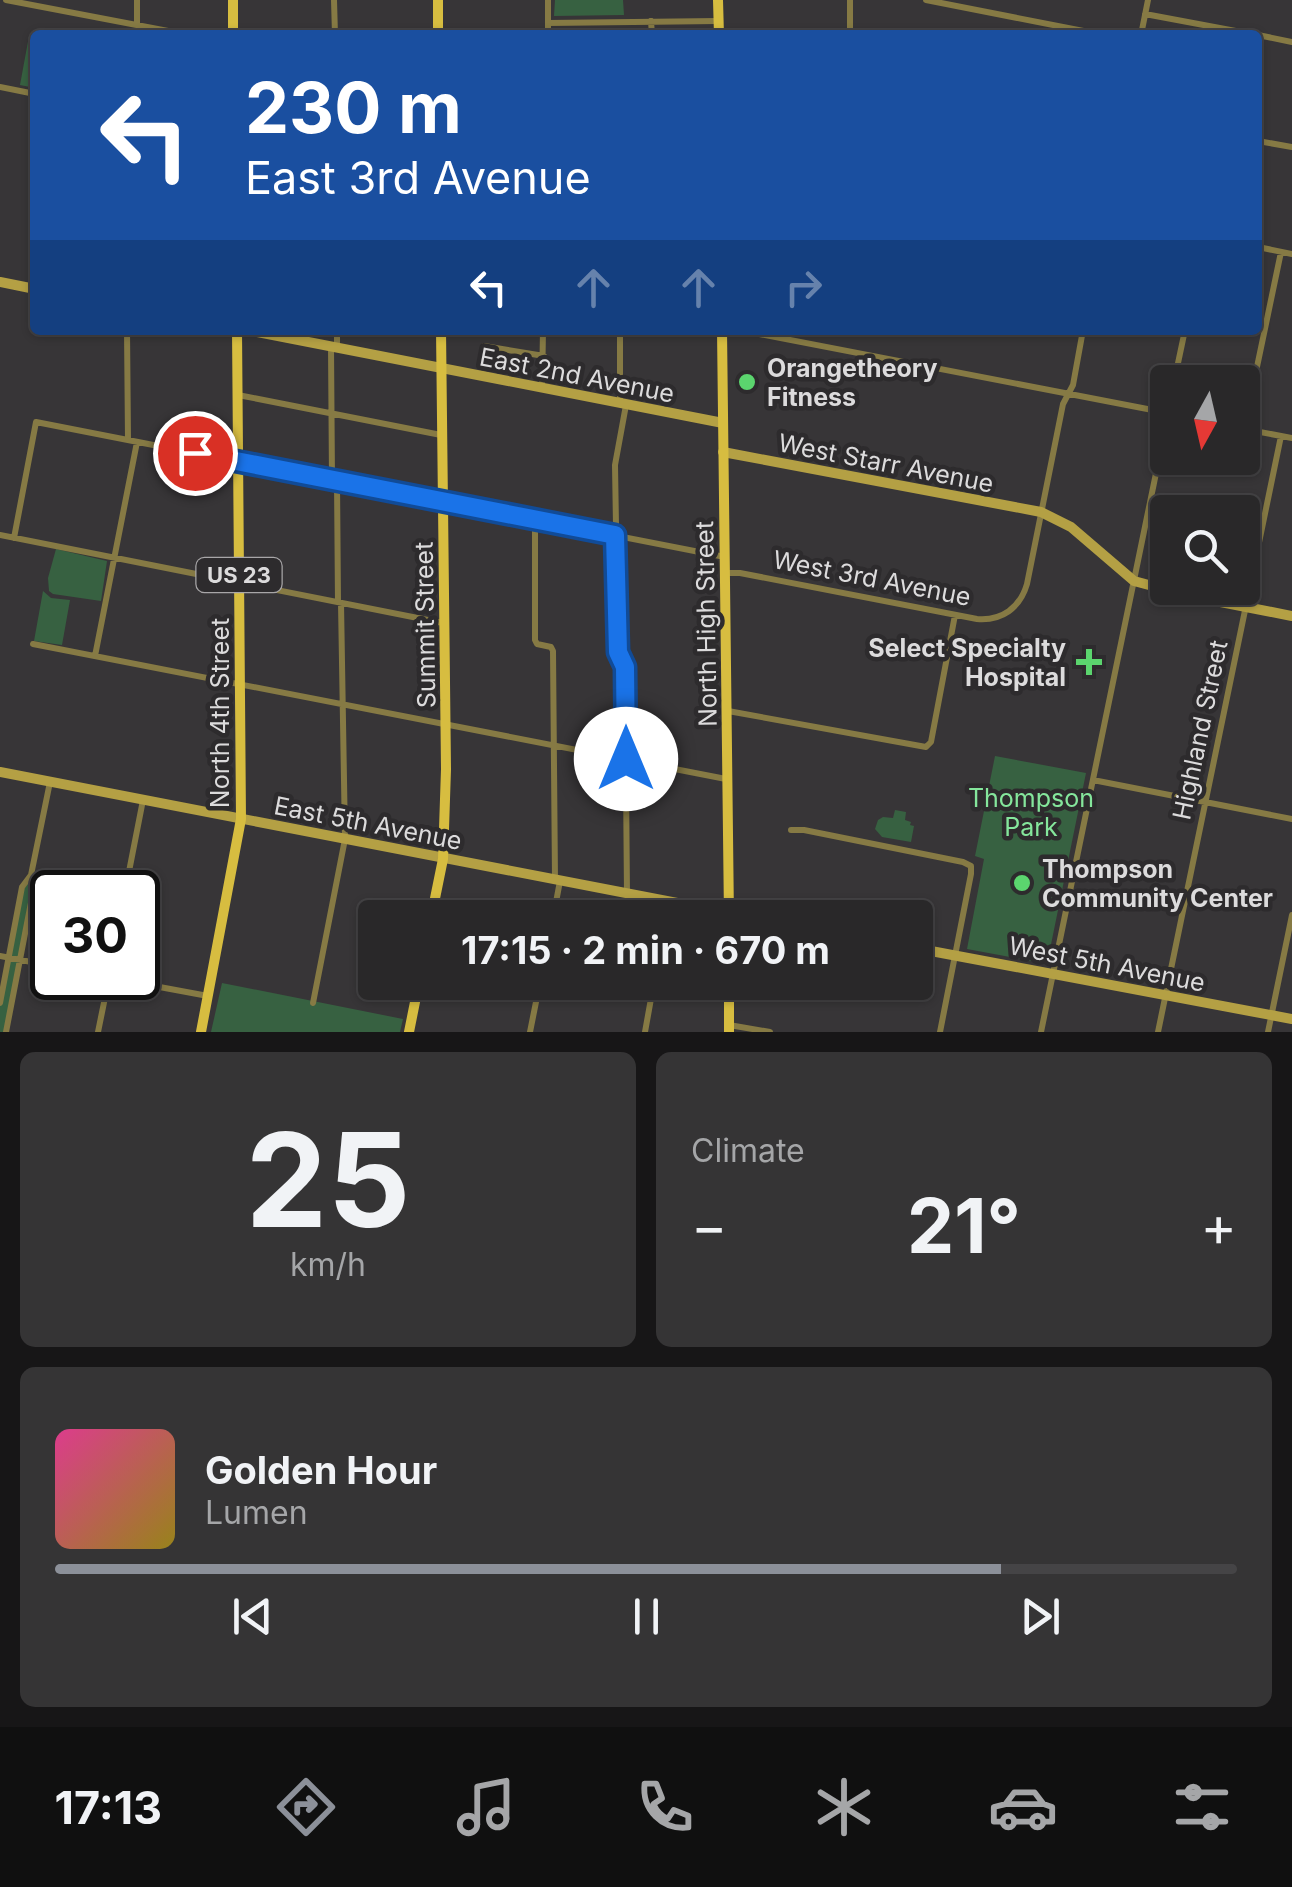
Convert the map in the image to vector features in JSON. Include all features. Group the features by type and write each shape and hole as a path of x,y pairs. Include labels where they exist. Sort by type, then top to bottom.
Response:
{"main road":[{"path":"233,0 233,30"},
{"path":"438,0 438,30"},
{"path":"718,0 718,30"},
{"path":"0,282 30,288"},
{"name":"North 4th Street","path":"201,1032 241,819 237,335"},
{"name":"East 2nd Avenue","path":"270,335 723,423"},
{"name":"Summit Street","path":"435,900 443,858 446,724 441,335"},
{"name":"North High Street","path":"722,335 729,900"},
{"name":"West Starr Avenue","path":"724,452 1041,512"},
{"path":"1041,512 1071,527 1134,581 1292,616"},
{"name":"East 5th Avenue","path":"0,772 659,900"},
{"name":"West 5th Avenue","path":"933,952 1292,1019"},
{"path":"409,1032 415,1000"},
{"path":"729,1000 729,1028"}],"street":[{"path":"6,0 163,30"},
{"path":"137,0 137,30"},
{"path":"334,0 335,30"},
{"path":"548,0 548,30"},
{"path":"850,0 850,30"},
{"path":"926,0 1079,30"},
{"path":"1142,30 1148,0"},
{"path":"1146,14 1231,30"},
{"path":"652,21 652,30"},
{"path":"548,23 718,21"},
{"path":"1262,36 1292,42"},
{"path":"0,87 30,93"},
{"path":"1262,141 1292,147"},
{"path":"1262,248 1292,254"},
{"path":"1257,365 1281,252"},
{"path":"94,656 133,441 127,335"},
{"path":"313,1003 345,840 332,414 336,335"},
{"path":"542,388 543,335"},
{"path":"620,335 623,404 615,465 615,535 618,652 625,667 627,894"},
{"path":"764,335 1150,411"},
{"path":"1041,512 1082,335"},
{"path":"1178,365 1184,335"},
{"path":"484,346 544,356"},
{"path":"238,395 442,435"},
{"path":"14,538 36,422 724,557"},
{"path":"1260,432 1292,438"},
{"name":"Highland Street","path":"1158,1032 1280,436"},
{"path":"1042,1032 1156,475"},
{"name":"West 3rd Avenue","path":"725,573 985,620 1010,612 1025,592 1041,512"},
{"path":"534,520 534,640 553,651 555,900"},
{"path":"0,535 444,623"},
{"path":"727,711 928,746 956,615"},
{"path":"33,644 728,779"},
{"path":"1093,780 1292,819"},
{"path":"32,870 50,782"},
{"path":"130,870 143,800"},
{"path":"791,830 970,866 972,874 940,1032"},
{"path":"0,1003 4,957 22,887 30,876"},
{"path":"6,1032 30,906"},
{"path":"1268,1032 1292,915"},
{"path":"4,957 30,962"},
{"path":"160,987 208,996"},
{"path":"98,1032 105,1000"},
{"path":"530,1032 536,1000"},
{"path":"645,1032 651,1000"},
{"path":"729,1028 770,1032"}],"green space":[{"path":"555,0 623,0 624,15 554,16"},
{"path":"29,36 30,36 30,87 20,85"},
{"path":"56,549 107,561 101,601 49,591 48,578"},
{"path":"43,591 51,598 70,600 62,645 34,641"},
{"name":"Thompson Park","path":"995,756 1086,773 1047,964 967,949 984,859 975,856"},
{"path":"895,810 906,812 905,820 914,826 911,842 882,837 875,829 878,820 893,818"},
{"path":"30,882 30,898 6,1032 0,1032 0,1003 24,883"},
{"path":"222,983 403,1019 400,1032 211,1032"}],"place":[{"name":"Orangetheory Fitness","path":"747,382"},
{"name":"Select Specialty Hospital","path":"1089,662"},
{"name":"Thompson Community Center","path":"1022,883"}],"route":[{"path":"195,453 615,535 618,652 625,667 626,759"}]}
